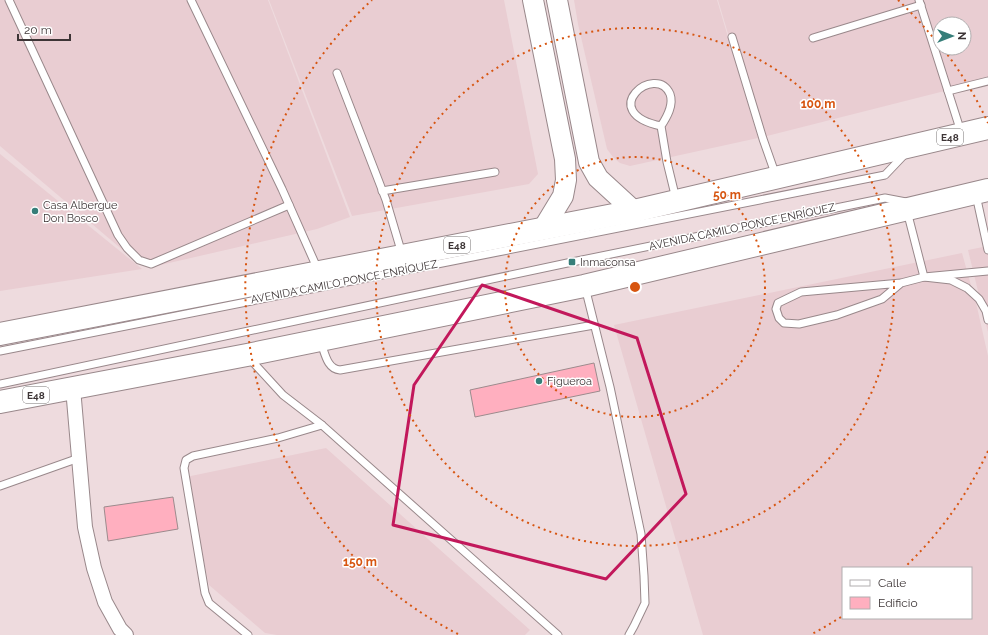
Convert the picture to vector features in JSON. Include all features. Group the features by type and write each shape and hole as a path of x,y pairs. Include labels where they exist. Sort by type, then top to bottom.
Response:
{"main road":[{"name":"AVENIDA CAMILO PONCE ENRÍQUEZ","path":"0,334 543,229 677,201 988,128"},
{"name":"AVENIDA CAMILO PONCE ENRÍQUEZ","path":"0,402 247,355 584,286 982,191"}],"street":[{"path":"532,0 565,159 566,180 563,196 543,229"},
{"path":"557,0 589,162 598,178 634,210"},
{"path":"73,388 85,527 94,568 105,602 120,629 126,635"},
{"name":"AVENIDA CAMILO PONCE ENRÍQUEZ","path":"0,413 46,402 73,388"}],"lane":[{"path":"9,0 118,235 138,260 152,264 290,205"},
{"path":"191,0 290,205 319,272"},
{"path":"812,38 920,2 962,134"},
{"path":"732,37 776,178"},
{"path":"337,73 382,191 402,256"},
{"path":"948,91 988,81"},
{"path":"661,126 644,121 632,111 630,104 632,96 637,90 646,85 654,83 661,85 670,95 669,111 661,126 667,162 677,201"},
{"name":"AVENIDA CAMILO PONCE ENRÍQUEZ","path":"0,351 885,175 912,146"},
{"path":"382,191 495,172"},
{"path":"982,191 988,250"},
{"name":"AVENIDA CAMILO PONCE ENRÍQUEZ","path":"0,384 564,264 885,198 913,207"},
{"path":"913,207 924,277"},
{"path":"901,283 882,299 838,315 799,324 784,323 779,318 776,309 778,303 801,292 901,283 924,277 988,271"},
{"path":"924,277 951,280 967,288 979,299 986,311 988,320"},
{"path":"584,286 610,387 641,534 645,603 629,635"},
{"path":"319,340 332,368 340,370 594,325"},
{"path":"247,355 283,395 322,425 558,635"},
{"path":"248,635 209,603 205,593 184,468 186,460 193,456 278,438 322,425"},
{"path":"0,486 79,458"}],"highlighted area":[{"path":"482,285 637,338 686,494 606,579 393,525 414,385"}],"shaded area":[{"path":"0,0 268,0 350,217 317,229 156,266 147,267 138,263 0,146"},
{"path":"269,0 504,0 538,174 529,184 352,216"},
{"path":"574,0 717,0 758,138 630,166 620,163 607,149 578,24"},
{"path":"718,0 988,0 988,80 759,138"},
{"name":"Casa Albergue Don Bosco","path":"0,154 142,269 0,291"},
{"path":"988,246 988,332 968,250"},
{"path":"962,253 977,307 988,356 988,635 703,635 614,325"},
{"path":"326,448 530,630 525,635 277,635 265,633 209,585 186,477"}],"building":[{"path":"594,363 600,391 475,417 470,390"},
{"path":"173,497 178,529 108,541 104,507"}],"place":[{"name":"Casa Albergue Don Bosco","path":"35,211"},
{"name":"Inmaconsa","path":"572,262"},
{"name":"Figueroa","path":"539,381"}]}
